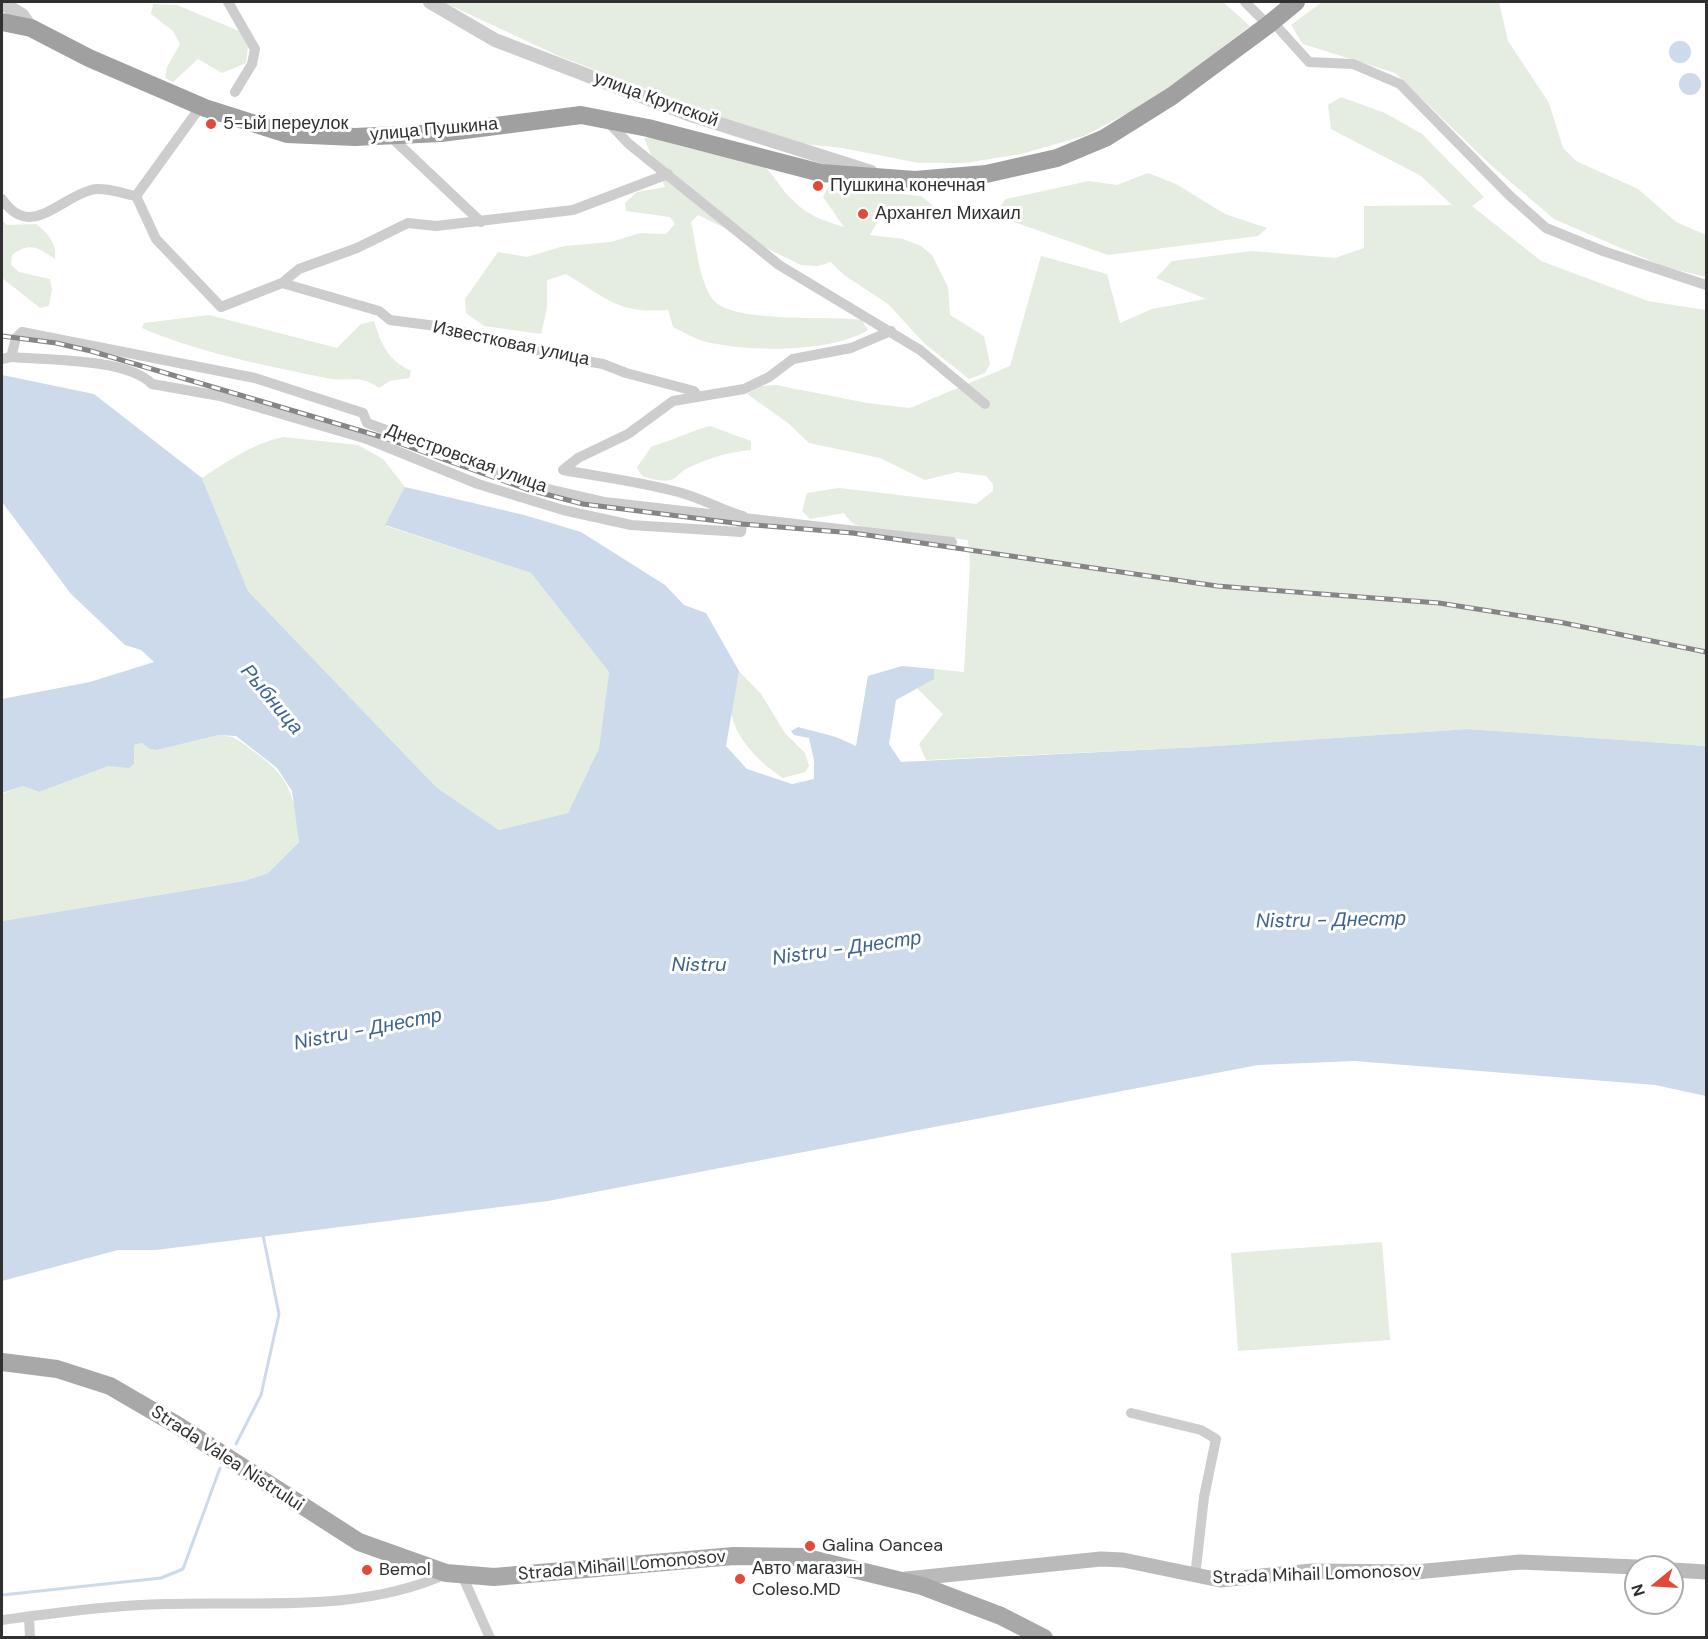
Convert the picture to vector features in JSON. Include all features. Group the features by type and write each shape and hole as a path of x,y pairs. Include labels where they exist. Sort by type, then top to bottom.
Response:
{"highway":[{"name":"улица Пушкина","path":"31,28 89,58 201,106 287,134 390,136 481,128 568,115 604,118 802,169 844,176 944,179 986,174 1057,158 1105,138 1173,96 1296,2"},
{"path":"2,22 31,28"}],"main road":[{"name":"Strada Valea Nistrului","path":"2,1362 57,1369 110,1386 177,1425 359,1542 454,1574"},
{"name":"Strada Mihail Lomonosov","path":"454,1574 494,1577 538,1575 717,1558 770,1556 818,1559 901,1579 1101,1559 1140,1563 1196,1577 1234,1580 1312,1571 1416,1572 1520,1562 1624,1566"},
{"path":"1684,1571 1707,1572"},
{"path":"901,1579 986,1610 1044,1638"}],"street":[{"path":"228,2 255,49 252,64 235,92"},
{"name":"улица Крупской","path":"430,2 495,40 677,110 891,178"},
{"path":"1245,2 1310,62 1353,64 1400,84 1510,196 1546,228 1623,258 1707,285"},
{"name":"улица Пушкина","path":"2,3 22,15 31,28"},
{"path":"136,196 201,106"},
{"path":"604,118 629,144 779,265 920,350 985,404"},
{"path":"390,136 481,222"},
{"path":"136,196 156,239 221,306 282,283 299,269 357,248 408,223 436,226 573,210 668,174"},
{"path":"2,199 10,211 24,216 41,216 92,189 136,196"},
{"name":"Известковая улица","path":"282,283 379,311 390,320 444,327 563,357 603,364 626,373 694,391 698,397"},
{"path":"743,516 725,511 717,504 678,492 563,470 578,458 628,434 673,401 744,389 769,376 793,359 851,348 891,331"},
{"name":"Днестровская улица","path":"743,516 741,532 631,525 563,510 478,484 367,439 220,396 152,384 144,375 107,365 6,358 16,338 22,332 255,378 363,413 367,423 544,488 605,502 671,511 743,516 952,542"},
{"path":"1131,1413 1201,1430 1216,1439 1204,1497 1196,1577"},
{"path":"454,1574 490,1638"},
{"name":"Strada Mihail Lomonosov","path":"2,1620 165,1604 339,1601 411,1588 454,1574"},
{"path":"29,1617 30,1638"}],"shaded area":[{"path":"443,2 1223,2 1250,26 1158,97 1084,136 1021,154 965,163 919,163 842,148 786,142 561,57"},
{"path":"1322,2 1499,2 1508,41 1549,103 1563,148 1576,161 1638,189 1676,222 1706,235 1706,277 1665,267 1554,219 1492,166 1395,73 1303,44 1291,25"},
{"path":"153,4 177,5 239,31 248,47 246,63 222,73 198,59 173,82 165,78 167,67 180,44 173,31 151,14"},
{"path":"1341,97 1385,113 1422,134 1484,197 1472,206 1541,261 1648,301 1706,310 1706,746 1468,729 1201,747 926,760 919,744 943,714 916,687 933,679 934,669 964,672 970,565 968,540 861,527 852,523 844,513 810,519 802,511 807,493 839,488 976,504 993,491 993,484 986,476 957,472 925,480 880,458 809,443 788,423 747,394 761,386 776,385 867,403 910,408 1010,366 1041,256 1107,274 1120,323 1152,309 1206,299 1156,278 1172,261 1252,251 1335,258 1364,248 1364,206 1452,205 1421,176 1331,129 1328,105"},
{"path":"654,137 683,147 763,166 791,199 804,210 818,218 844,227 823,197 828,187 921,196 936,208 935,217 911,221 879,219 870,235 903,239 921,246 932,255 948,287 950,315 984,336 990,364 985,373 969,379 924,343 888,304 844,275 831,262 818,266 801,265 698,215 691,222 701,270 711,297 721,306 737,312 758,315 862,320 868,330 852,338 812,347 745,348 707,342 673,327 668,310 651,311 624,307 566,274 547,280 547,308 541,334 484,326 466,313 465,299 498,252 527,257 564,246 611,242 640,233 666,234 675,224 670,217 626,211 625,203 637,192 665,187 644,138"},
{"path":"1148,173 1176,184 1225,214 1267,228 1258,236 1108,255 994,215 1006,199 1089,181 1117,185"},
{"path":"2,220 7,225 36,224 51,239 55,248 55,259 38,249 29,247 12,255 11,265 19,272 50,279 52,289 49,306 40,308 2,278"},
{"path":"209,315 337,348 361,324 374,321 386,351 396,362 411,371 409,378 390,381 379,388 365,381 326,378 233,358 163,337 142,328 144,323"},
{"path":"710,426 751,441 751,450 709,459 665,481 641,475 637,467 652,446"},
{"path":"283,437 358,445 383,459 405,487 386,526 531,573 609,672 599,748 568,813 499,830 436,787 248,591 202,478 231,459"},
{"path":"739,671 761,694 785,733 805,753 809,766 805,772 783,778 759,759 740,736 731,712"},
{"path":"219,735 239,741 268,763 284,781 293,802 299,842 268,873 244,881 2,921 2,794 23,786 39,792 109,766 134,763 134,745 142,743 150,749 157,750"},
{"path":"1382,1242 1390,1340 1238,1351 1231,1253"}],"water":[{"path":"1680,41 1688,44 1691,52 1688,60 1680,63 1672,60 1669,52 1672,44"},
{"path":"1690,73 1698,76 1701,84 1698,92 1690,95 1682,92 1679,84 1682,76"},
{"name":"Nistru","path":"2,375 94,394 202,478 248,591 436,787 499,830 568,813 599,748 609,672 531,573 385,525 405,487 524,515 581,532 665,585 684,605 706,613 739,671 726,746 747,769 792,784 814,779 814,760 809,738 794,735 791,731 798,727 836,737 856,746 868,676 902,666 934,669 934,679 896,700 889,744 901,762 1201,747 1468,729 1706,746 1706,1096 1655,1085 1355,1061 1258,1065 548,1201 156,1250 118,1250 2,1281 2,921 244,881 268,873 299,842 292,791 277,768 236,736 219,735 157,750 150,749 142,743 134,745 134,764 129,768 109,766 39,792 23,786 2,793 2,699 90,682 154,662 141,650 125,645 71,594 2,502"}],"waterway":[{"path":"236,1444 261,1395 279,1314 263,1235"},
{"path":"2,1595 161,1578 183,1569 220,1468"}],"railway":[{"path":"2,336 56,343 91,351 382,437 526,489 583,504 742,524 853,533 1217,586 1439,603 1559,622 1706,652"}],"place":[{"name":"5-ый переулок","path":"211,124"},
{"name":"Пушкина конечная","path":"818,186"},
{"name":"Архангел Михаил","path":"863,214"},
{"name":"Galina Oancea","path":"810,1546"},
{"name":"Bemol","path":"367,1570"},
{"name":"Авто магазин Coleso.MD","path":"740,1579"}],"water label":[{"name":"Рыбница","path":"271,700"},
{"name":"Nistru - Днестр","path":"1331,921"},
{"name":"Nistru - Днестр","path":"847,949"},
{"name":"Nistru - Днестр","path":"368,1030"}]}
